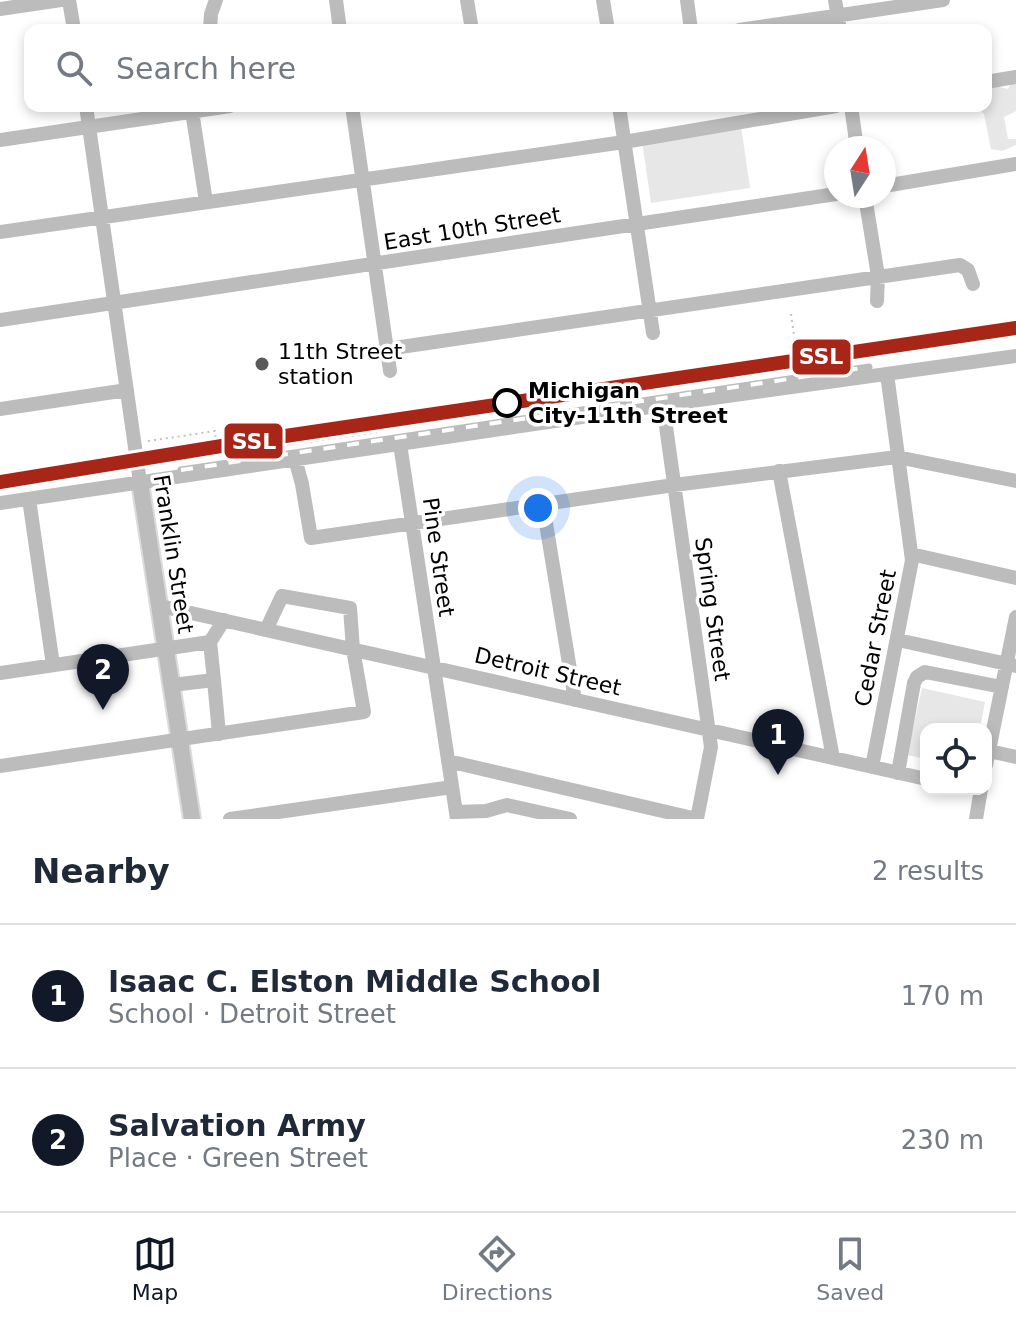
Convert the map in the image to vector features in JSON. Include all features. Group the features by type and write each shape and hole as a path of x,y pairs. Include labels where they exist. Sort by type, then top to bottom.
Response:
{"main road":[{"name":"Franklin Street","path":"140,482 192,819"}],"street":[{"path":"0,9 61,0"},
{"path":"69,0 73,24"},
{"path":"210,24 216,0"},
{"path":"336,0 339,24"},
{"path":"467,0 471,24"},
{"path":"603,0 607,24"},
{"path":"687,0 690,24"},
{"path":"835,0 838,23 943,0"},
{"path":"992,81 1016,77"},
{"name":"Franklin Street","path":"87,112 140,482"},
{"path":"0,140 185,112"},
{"path":"192,112 206,202"},
{"path":"353,112 390,371"},
{"path":"620,112 653,333"},
{"path":"0,232 624,142 801,112"},
{"path":"852,112 855,136"},
{"path":"896,184 1016,165"},
{"name":"East 10th Street","path":"0,320 824,196"},
{"path":"867,208 878,276 877,301"},
{"path":"387,349 960,265 968,270 973,284"},
{"path":"0,503 1016,356"},
{"name":"Cedar Street","path":"872,767 898,640 911,554 887,374"},
{"path":"0,409 127,390"},
{"name":"Spring Street","path":"663,405 711,747 697,819"},
{"name":"Pine Street","path":"400,444 456,816"},
{"path":"295,459 311,538 674,485 897,457 1016,481"},
{"path":"779,471 833,758"},
{"path":"29,499 53,665"},
{"path":"543,505 575,700"},
{"path":"911,554 1016,578"},
{"path":"0,766 364,712 353,649 350,608 282,596 266,630"},
{"name":"Detroit Street","path":"160,606 920,778"},
{"path":"992,738 1002,687 1011,665 1016,617"},
{"path":"219,734 210,642 224,620"},
{"path":"898,640 1011,665"},
{"path":"0,673 210,642"},
{"path":"898,773 914,683 920,674 925,672 1002,687"},
{"path":"172,685 214,680"},
{"path":"992,758 1016,757"},
{"path":"448,761 697,819"},
{"path":"230,819 452,787"},
{"path":"976,819 977,795"},
{"path":"456,816 486,815 507,805 570,819"}],"path":[{"path":"791,314 795,342 804,341 808,370"},
{"path":"216,438 817,352"},
{"path":"134,443 215,431 217,455 264,448"}],"shaded area":[{"path":"1016,80 1016,111 1004,117 1008,139 1016,139 1016,145 1002,151 991,149 982,112 992,112 992,86 1008,89"},
{"path":"741,126 750,188 651,203 642,141"},
{"path":"922,688 985,702 981,723 920,723 920,758 907,755"}],"railway":[{"path":"179,452 867,349"},
{"path":"181,470 869,367"}],"transit line":[{"name":"SSL","path":"0,482 265,439 1016,328"}],"place":[{"name":"11th Street station","path":"262,364"},
{"name":"Michigan City-11th Street","path":"507,403"},
{"name":"Salvation Army","path":"103,710"},
{"name":"Isaac C. Elston Middle School","path":"778,775"}]}
